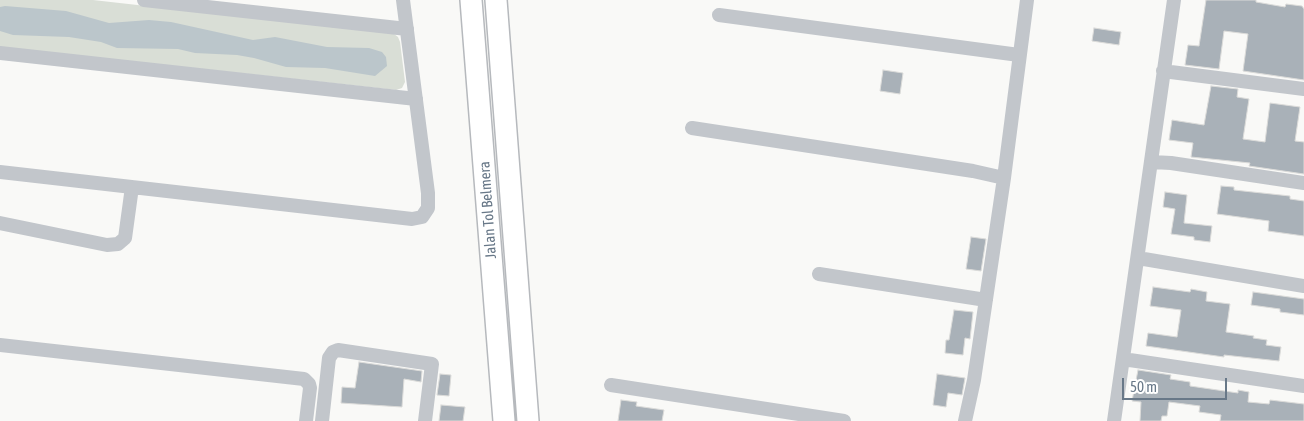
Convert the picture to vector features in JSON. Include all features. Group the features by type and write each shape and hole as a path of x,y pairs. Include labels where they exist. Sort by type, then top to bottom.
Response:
{"highway":[{"name":"Jalan Tol Belmera","path":"471,0 504,421"},
{"name":"Jalan Tol Belmera","path":"496,0 528,421"}],"street":[{"path":"144,0 407,29"},
{"path":"0,172 412,219 422,217 428,208 428,194 403,0"},
{"path":"965,421 974,380 1004,178 1027,0"},
{"path":"1114,421 1174,0"},
{"path":"719,15 1019,55"},
{"path":"0,53 416,99"},
{"path":"1163,71 1304,89"},
{"path":"692,128 973,171 1004,178"},
{"path":"1152,162 1171,162 1304,183"},
{"path":"0,223 107,245 118,244 125,238 132,186"},
{"path":"1138,258 1304,286"},
{"path":"819,274 986,300"},
{"path":"0,345 304,379 310,388 306,421"},
{"path":"322,421 329,358 333,352 338,350 432,364 425,421"},
{"path":"1123,358 1304,386"},
{"path":"611,385 844,421"}],"shaded area":[{"path":"0,0 93,0 394,34 400,42 405,82 402,88 396,90 0,47"},
{"path":"0,7 66,11 109,23 149,20 171,22 253,40 275,37 327,47 369,48 382,52 386,57 387,66 375,76 325,68 286,67 237,55 195,53 178,49 117,48 101,42 69,37 13,35 0,31"}],"building":[{"path":"1206,0 1256,0 1256,2 1285,7 1286,4 1302,6 1304,9 1304,80 1243,71 1248,34 1224,31 1219,69 1185,65 1188,45 1199,46"},
{"path":"1094,28 1121,32 1119,45 1092,41"},
{"path":"883,70 903,73 900,94 880,91"},
{"path":"1211,86 1238,89 1237,97 1249,99 1243,139 1265,142 1270,103 1300,107 1295,141 1304,142 1304,174 1249,166 1250,163 1191,157 1193,143 1169,140 1172,120 1204,125"},
{"path":"1221,186 1234,187 1234,190 1290,196 1290,199 1304,201 1304,236 1268,231 1269,221 1217,214"},
{"path":"1165,192 1187,195 1184,223 1212,226 1210,242 1194,240 1194,237 1171,234 1175,209 1163,207"},
{"path":"971,237 986,239 981,271 966,269"},
{"path":"1153,287 1190,292 1191,289 1207,292 1206,301 1230,304 1226,332 1254,336 1253,338 1267,340 1266,345 1281,347 1279,361 1224,355 1224,357 1146,346 1148,333 1177,337 1181,310 1150,306"},
{"path":"1253,292 1304,299 1304,315 1280,312 1280,309 1251,305"},
{"path":"954,310 973,312 970,339 965,338 963,355 945,353 946,340 949,340"},
{"path":"359,362 422,371 421,382 404,379 402,407 341,403 342,387 355,388"},
{"path":"1138,370 1171,375 1170,379 1190,382 1190,386 1238,393 1238,390 1249,392 1248,402 1269,404 1270,400 1304,404 1304,421 1220,421 1221,415 1199,412 1200,406 1169,402 1167,416 1162,416 1161,421 1140,421 1141,402 1132,401"},
{"path":"440,374 451,375 449,396 437,395"},
{"path":"937,374 965,378 962,395 948,393 946,407 933,405"},
{"path":"621,400 637,402 636,406 664,410 662,421 618,421"},
{"path":"441,405 465,407 463,421 439,421"}]}
